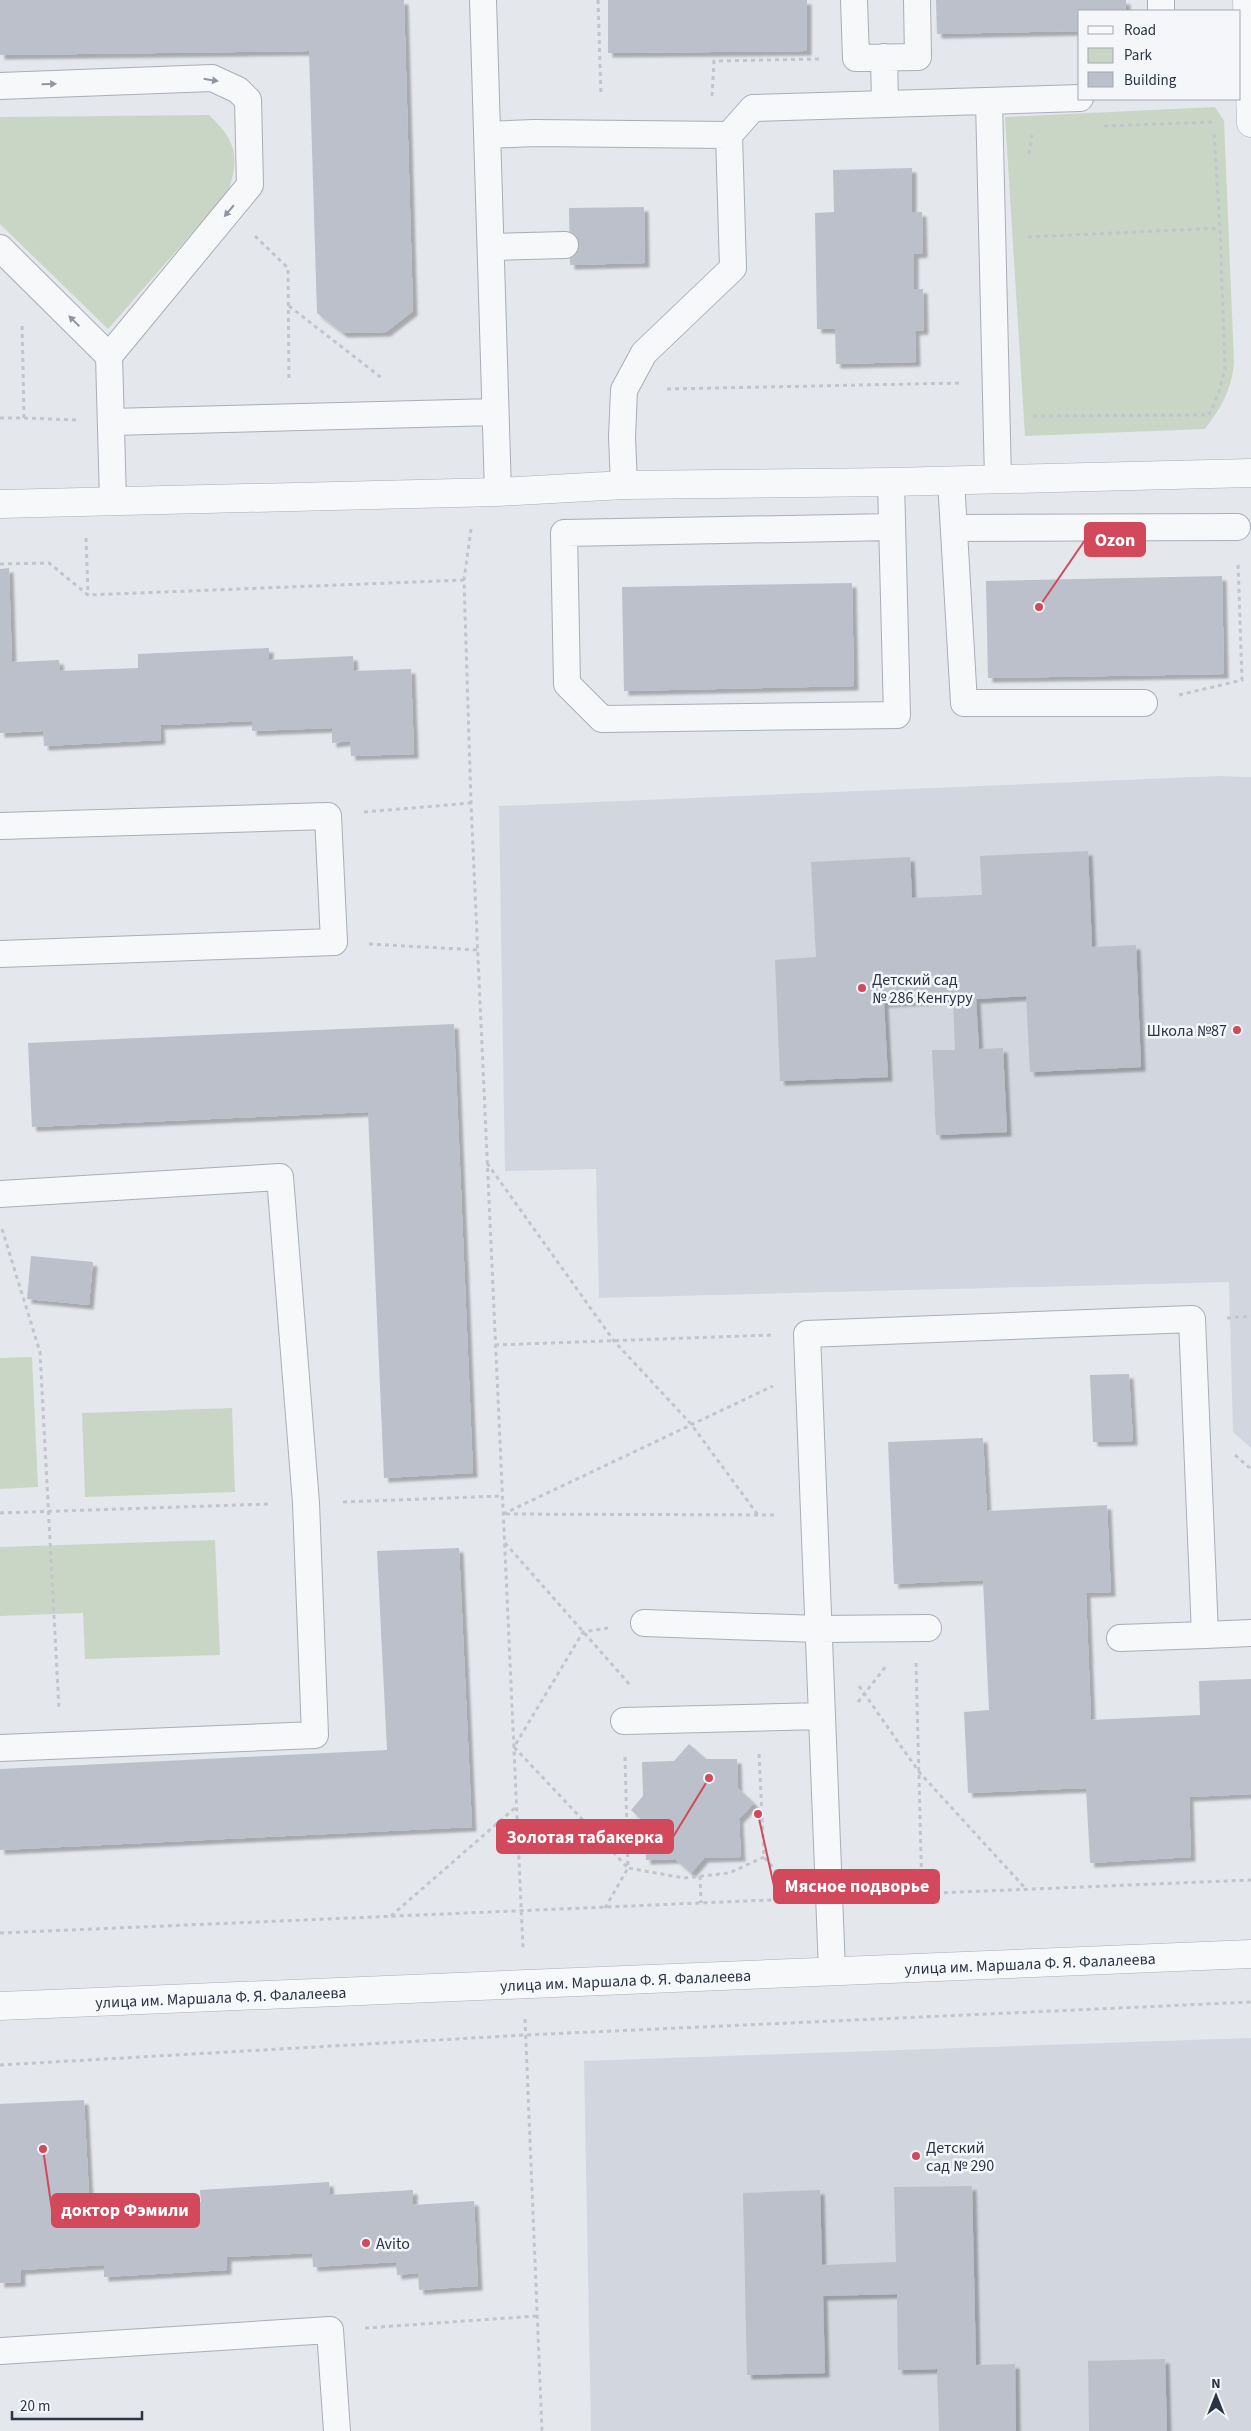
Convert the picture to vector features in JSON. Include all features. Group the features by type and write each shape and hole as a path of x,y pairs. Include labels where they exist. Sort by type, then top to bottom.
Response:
{"street":[{"path":"1248,0 1245,94 1251,124"},
{"path":"0,504 498,492 624,485 891,482 1251,473"},
{"name":"улица им. Маршала Ф. Я. Фалалеева","path":"0,2006 1251,1954"}],"lane":[{"path":"483,0 498,492"},
{"path":"854,0 856,58 918,57 917,0"},
{"path":"884,58 885,103"},
{"path":"0,86 212,78 238,90 248,100 250,185 109,356 113,501"},
{"path":"624,485 622,437 624,390 644,353 733,268 728,135 753,108 1078,98"},
{"path":"989,101 998,479"},
{"path":"488,135 534,133 728,135"},
{"path":"491,247 565,245"},
{"path":"0,248 109,356"},
{"path":"111,422 495,412"},
{"path":"951,480 964,703 1144,703"},
{"path":"891,482 897,715 602,719 567,684 564,533 892,527"},
{"path":"954,528 1237,527"},
{"path":"0,826 328,816 334,942 0,954"},
{"path":"0,1194 280,1176 306,1503 315,1735 0,1748"},
{"path":"832,1971 807,1334 1192,1319 1205,1635"},
{"path":"644,1622 818,1629 922,1628"},
{"path":"1120,1638 1251,1633"},
{"path":"624,1721 822,1716"},
{"path":"0,2351 330,2330 337,2431"}],"path":[{"path":"598,0 601,96"},
{"path":"704,96 714,96 714,61 856,58"},
{"path":"591,96 610,96"},
{"path":"1032,416 1209,415 1219,392 1225,370 1220,228 1213,122 1100,126"},
{"path":"229,211 288,268 289,417"},
{"path":"992,232 1026,237 1220,228"},
{"path":"21,269 24,418"},
{"path":"288,306 430,414"},
{"path":"624,390 996,382"},
{"path":"0,418 111,422"},
{"path":"498,492 473,517 464,580 486,1163 517,1806 542,2431"},
{"path":"86,502 88,595"},
{"path":"1144,703 1242,680 1237,527"},
{"path":"0,564 49,563 88,595 464,580"},
{"path":"328,816 471,803"},
{"path":"334,942 478,950"},
{"path":"486,1163 614,1341 691,1424 758,1515"},
{"path":"0,1224 40,1352 61,1746"},
{"path":"495,1345 807,1334"},
{"path":"503,1514 808,1369"},
{"path":"0,1513 502,1496"},
{"path":"503,1514 814,1516"},
{"path":"504,1542 662,1720"},
{"path":"514,1747 583,1632 644,1622"},
{"path":"823,1748 864,1694 922,1628"},
{"path":"922,1628 919,1772 922,1894"},
{"path":"858,1686 919,1772 1027,1889"},
{"path":"0,1933 521,1912 798,1898 764,1858 757,1718"},
{"path":"605,1908 628,1868 624,1721"},
{"path":"514,1747 628,1868 684,1878 729,1873 764,1858"},
{"path":"390,1917 517,1806"},
{"path":"700,1876 700,1903"},
{"path":"829,1898 1251,1880"},
{"path":"0,2065 525,2036 1251,2002"},
{"path":"330,2330 537,2316"}],"shaded area":[{"name":"Детский сад № 286 Кенгуру","path":"1219,776 1251,777 1251,1448 1233,1432 1229,1282 599,1298 596,1169 505,1171 499,806"},
{"name":"Детский сад № 290","path":"1251,2038 1251,2431 591,2431 584,2061"}],"green space":[{"path":"1215,107 1224,121 1234,363 1231,382 1221,405 1205,429 1025,436 1005,117"},
{"path":"209,115 225,133 233,150 234,169 228,192 108,329 0,224 0,117"},
{"path":"32,1357 38,1487 0,1489 0,1358"},
{"path":"232,1408 235,1492 85,1497 82,1413"},
{"path":"215,1540 220,1655 85,1659 83,1613 0,1616 0,1547"}],"building":[{"path":"0,0 404,0 413,311 386,332 343,333 317,313 309,51 0,55"},
{"path":"608,0 807,0 807,51 608,53"},
{"path":"936,0 1126,0 1126,10 1078,10 1078,31 937,34"},
{"path":"912,168 912,212 922,212 923,253 914,254 914,289 923,289 924,330 915,331 916,362 836,364 835,329 817,329 815,213 834,212 833,170"},
{"path":"644,207 645,263 570,265 569,208"},
{"path":"9,568 12,662 59,660 60,671 138,668 138,654 269,648 269,660 353,656 354,671 411,669 414,754 351,756 350,741 332,743 332,728 252,731 252,721 160,725 161,740 44,746 43,731 0,733 0,569"},
{"path":"1222,576 1224,674 988,678 986,581"},
{"path":"852,583 854,686 624,691 622,587"},
{"path":"1088,851 1092,947 1136,945 1141,1067 1030,1072 1026,996 976,999 979,1049 1003,1048 1007,1132 936,1135 932,1050 955,1050 953,999 884,1003 888,1077 780,1081 775,960 816,957 811,862 910,857 912,898 982,895 980,856"},
{"path":"454,1024 473,1473 384,1478 368,1112 32,1127 28,1043"},
{"path":"31,1256 93,1262 89,1305 27,1299"},
{"path":"1129,1374 1133,1441 1093,1442 1090,1375"},
{"path":"983,1438 987,1511 1107,1505 1111,1592 1086,1593 1091,1720 1200,1715 1199,1681 1251,1679 1251,1794 1189,1797 1191,1857 1090,1863 1086,1788 968,1793 964,1712 989,1710 983,1580 894,1584 888,1442"},
{"path":"459,1548 472,1827 0,1850 0,1769 387,1750 377,1551"},
{"path":"689,1744 706,1759 737,1759 738,1788 754,1803 739,1819 741,1857 704,1858 691,1873 675,1859 646,1860 644,1822 631,1810 643,1796 642,1762 674,1761"},
{"path":"84,2100 89,2195 123,2193 123,2206 201,2202 200,2190 329,2182 330,2195 413,2190 413,2205 474,2201 478,2286 419,2290 418,2273 397,2275 396,2262 313,2267 312,2253 227,2257 227,2270 104,2277 104,2265 21,2270 21,2282 0,2283 0,2104"},
{"path":"972,2186 976,2365 1015,2364 1016,2431 939,2431 937,2369 898,2370 897,2294 823,2296 825,2373 747,2375 743,2193 820,2190 822,2265 896,2262 894,2187"},
{"path":"1165,2359 1167,2431 1089,2431 1088,2361"}],"place":[{"name":"Ozon","path":"1039,607"},
{"name":"Детский сад № 286 Кенгуру","path":"862,988"},
{"name":"Школа №87","path":"1237,1030"},
{"name":"Золотая табакерка","path":"709,1778"},
{"name":"Мясное подворье","path":"758,1814"},
{"name":"доктор Фэмили","path":"43,2149"},
{"name":"Детский сад № 290","path":"916,2156"},
{"name":"Avito","path":"366,2243"}]}
